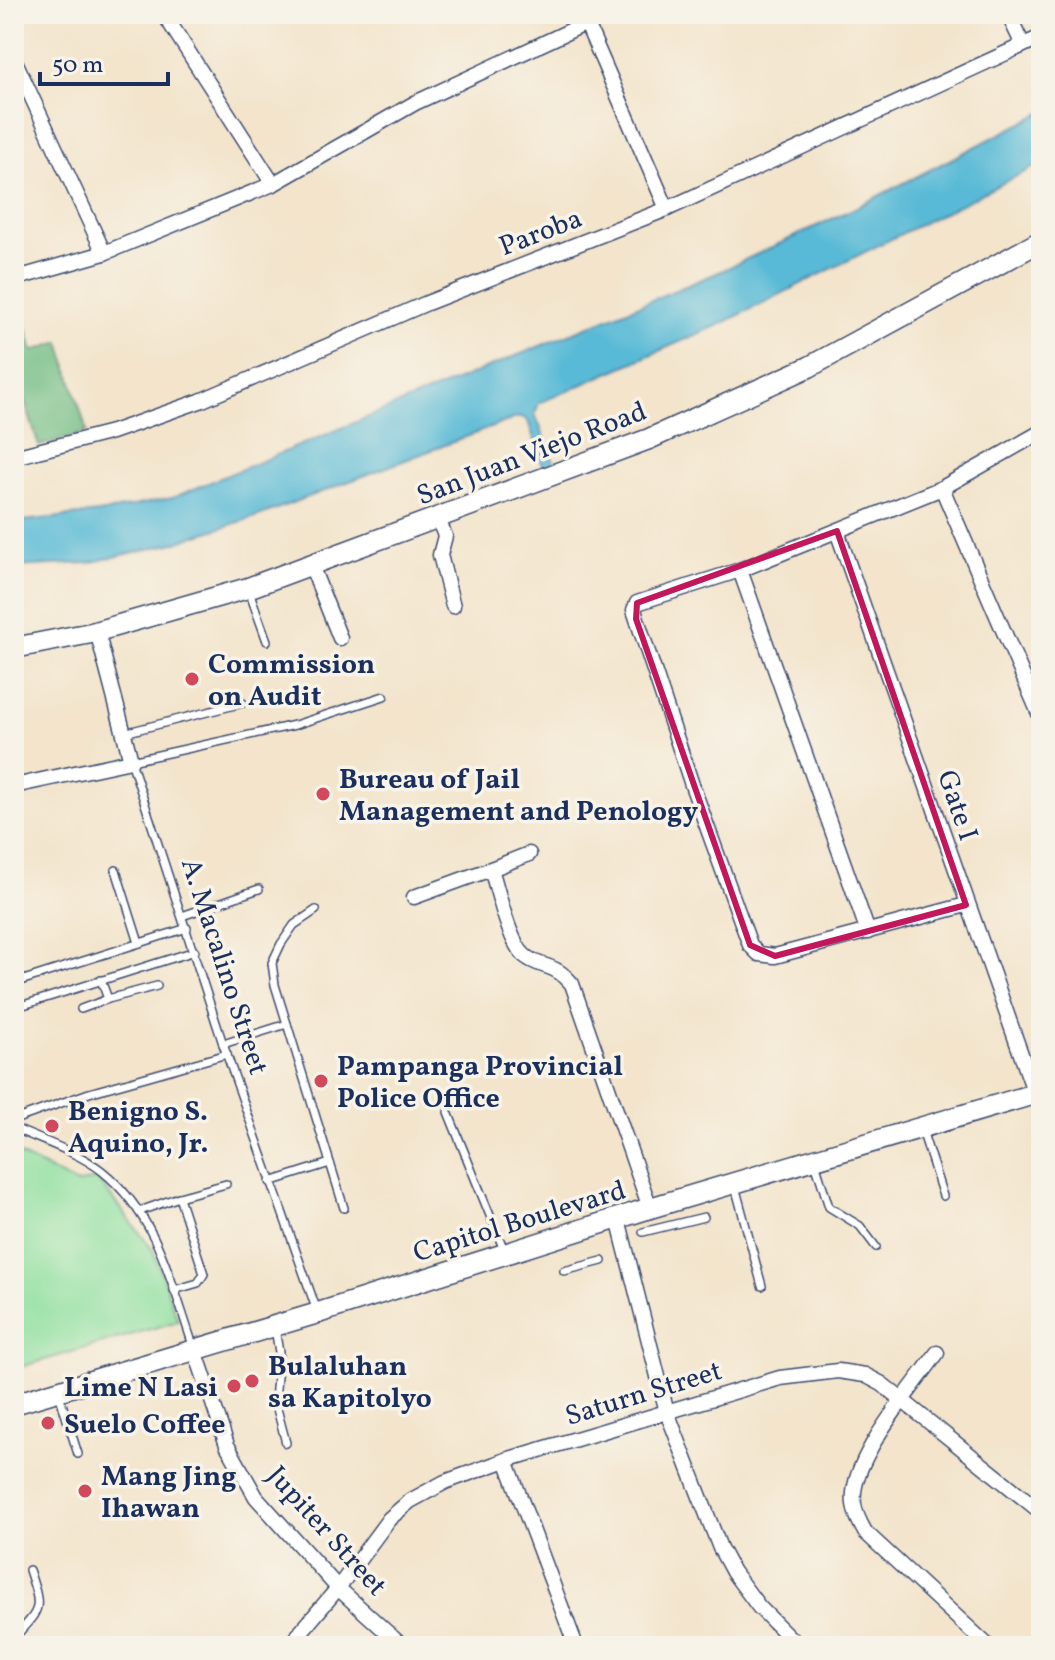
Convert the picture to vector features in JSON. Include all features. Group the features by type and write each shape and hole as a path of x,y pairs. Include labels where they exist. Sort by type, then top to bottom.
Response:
{"street":[{"path":"164,14 273,184"},
{"path":"14,279 104,253 273,184 415,103 584,18 606,14"},
{"path":"1008,14 1023,45"},
{"path":"584,18 667,209"},
{"name":"Paroba","path":"14,456 112,432 200,401 427,303 667,209 1041,37"},
{"path":"14,59 104,253"},
{"name":"San Juan Viejo Road","path":"14,648 97,631 248,588 649,439 809,367 1041,241"},
{"path":"966,905 775,956 759,954 750,945 692,785 634,610 637,603 652,597 740,570 942,488 1041,432"},
{"path":"942,488 1041,718"},
{"path":"438,518 445,536 440,555 453,606"},
{"name":"Gate I","path":"837,531 966,905 1038,1093"},
{"path":"311,565 340,638"},
{"path":"740,570 868,932"},
{"name":"A. Macalino Street","path":"97,631 131,761"},
{"path":"14,786 131,761"},
{"path":"414,897 529,854"},
{"path":"491,869 519,949 527,958 563,972 572,984 650,1208"},
{"name":"Capitol Boulevard","path":"14,1404 318,1313 504,1252 1038,1093"},
{"path":"618,1219 667,1412 710,1523 733,1572 759,1607 798,1646"},
{"name":"Jupiter Street","path":"195,1350 227,1445 256,1497 338,1588 402,1646"},
{"path":"937,1353 873,1442 857,1476 853,1501 865,1532 988,1646"},
{"name":"Saturn Street","path":"289,1646 338,1588 378,1533 410,1501 445,1482 506,1460 780,1378 838,1371 865,1375 882,1384 1041,1512"},
{"path":"506,1460 576,1646"}],"lane":[{"path":"248,588 267,641"},
{"path":"131,761 295,725 384,696"},
{"path":"124,733 243,703"},
{"name":"A. Macalino Street","path":"131,761 223,1044 318,1313"},
{"path":"116,870 139,943"},
{"path":"182,916 259,889"},
{"path":"316,910 294,925 272,963 275,985 344,1208"},
{"path":"14,983 187,928"},
{"path":"14,1008 195,951"},
{"path":"101,980 108,999"},
{"path":"81,1009 157,986"},
{"path":"223,1044 287,1024"},
{"path":"14,1120 89,1093 227,1054"},
{"path":"448,1112 504,1252"},
{"path":"14,1128 100,1169 140,1211 158,1241 195,1350"},
{"path":"921,1128 943,1196"},
{"path":"814,1159 829,1207 860,1226 876,1247"},
{"path":"270,1182 330,1163"},
{"path":"140,1211 226,1184"},
{"path":"734,1184 762,1286"},
{"path":"174,1290 198,1283 204,1274 179,1197"},
{"path":"643,1232 704,1217"},
{"path":"564,1271 602,1261"},
{"path":"274,1326 279,1352 275,1401 286,1443"},
{"path":"58,1391 78,1454"},
{"path":"14,1638 36,1615 39,1605 29,1570"}],"highlighted area":[{"path":"837,531 966,905 775,956 750,945 636,619 637,603"}],"green space":[{"path":"16,290 33,351 60,342 87,432 39,446 14,367"},
{"path":"14,1152 77,1184 97,1179 153,1250 178,1321 14,1369"}],"water":[{"path":"1041,113 1041,164 721,324 539,403 535,414 555,464 544,469 528,421 522,417 516,418 258,516 170,544 88,563 14,567 14,522 99,513 172,498 717,273 853,209"}],"place":[{"name":"Commission on Audit","path":"192,679"},
{"name":"Bureau of Jail Management and Penology","path":"323,794"},
{"name":"Pampanga Provincial Police Office","path":"321,1081"},
{"name":"Benigno S. Aquino, Jr.","path":"52,1126"},
{"name":"Bulaluhan sa Kapitolyo","path":"252,1381"},
{"name":"Lime N Lasi","path":"234,1386"},
{"name":"Suelo Coffee","path":"48,1423"},
{"name":"Mang Jing Ihawan","path":"85,1491"}]}
